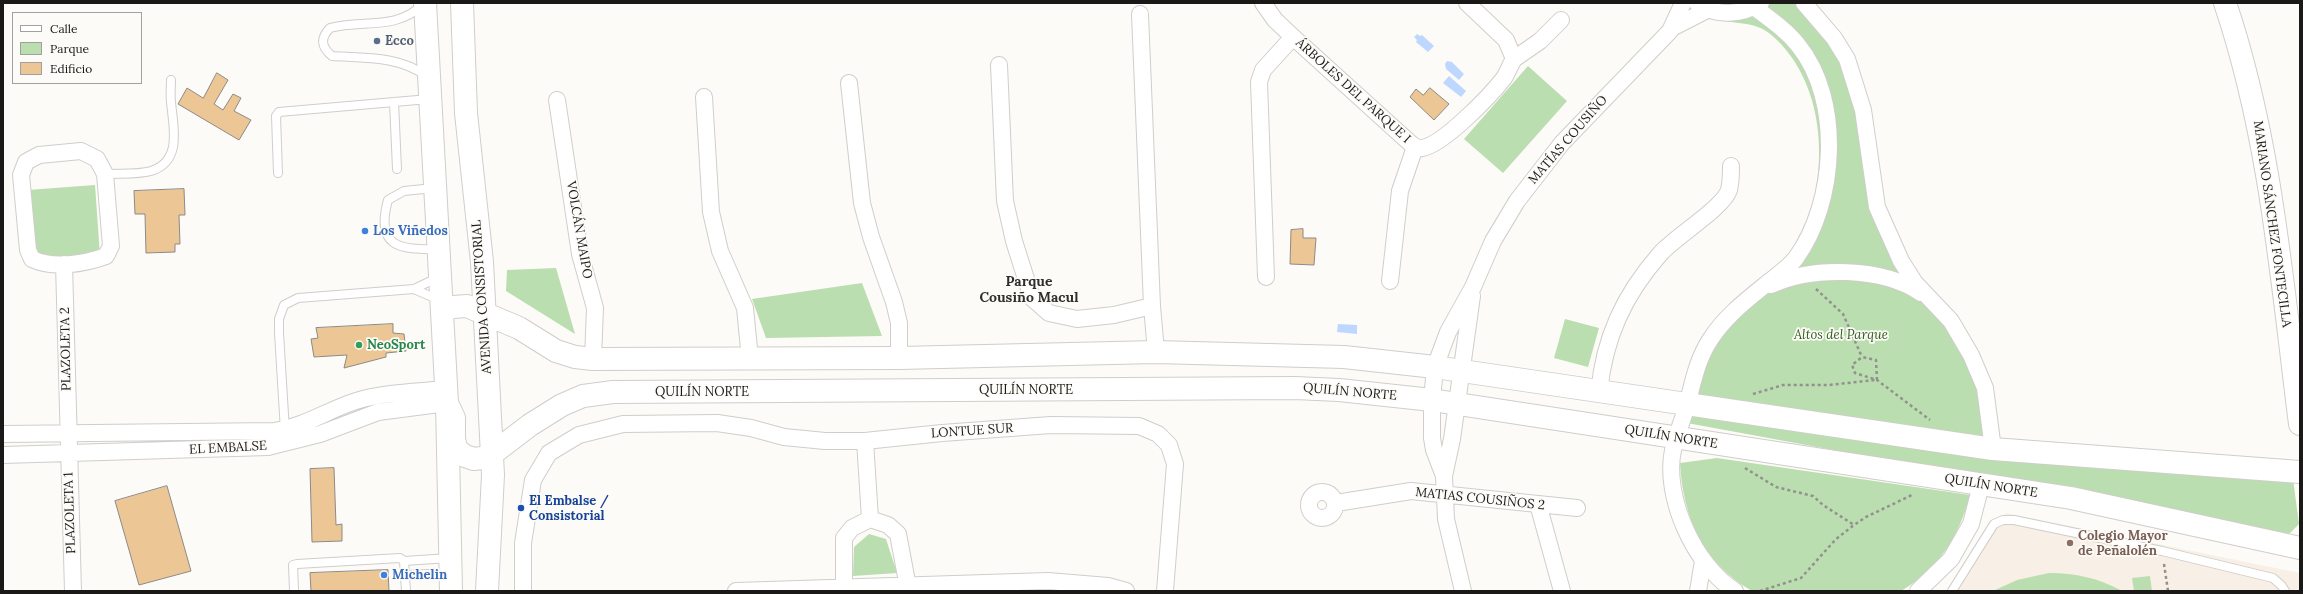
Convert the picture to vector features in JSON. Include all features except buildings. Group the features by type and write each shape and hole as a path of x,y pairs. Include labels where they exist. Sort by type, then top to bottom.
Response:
{"street":[{"path":"424,3 447,396 451,574"},
{"name":"AVENIDA CONSISTORIAL","path":"462,3 466,113 482,262 492,454 493,495 487,591"},
{"name":"ÁRBOLES DEL PARQUE I","path":"1264,3 1275,20 1415,147 1422,148 1462,122 1504,78 1514,59"},
{"path":"1467,3 1506,40 1514,59 1540,41 1561,20"},
{"name":"MATÍAS COUSIÑO","path":"1672,28 1683,3"},
{"path":"1804,3 1834,38 1848,59 1863,110 1877,207 1901,261 1915,283 1939,308 1962,338 1980,374 1989,406 1993,449"},
{"name":"MARIANO SÁNCHEZ FONTECILLA","path":"2225,3 2242,57 2262,145 2276,230 2300,424"},
{"path":"1703,6 1724,13 1740,12 1758,5 1788,34 1803,53 1822,90 1827,114 1829,136 1826,183 1814,226 1795,259 1729,315 1710,340 1700,357 1677,438 1672,463 1673,489 1682,521 1689,539 1703,561 1735,591"},
{"name":"MATÍAS COUSIÑO","path":"1463,591 1446,519 1444,476 1434,450 1432,438 1432,400 1435,367 1448,332 1473,286 1493,241 1530,183 1562,143 1672,28 1703,6"},
{"path":"1140,14 1152,306 1156,352"},
{"path":"1266,277 1259,82 1263,70 1293,37"},
{"path":"999,65 1005,201 1014,242 1032,298 1049,314 1077,319 1114,315 1152,306"},
{"path":"849,83 862,203 871,237 894,302 899,323 899,358"},
{"path":"704,97 711,212 720,250 745,308 750,359"},
{"name":"VOLCÁN MAIPO","path":"558,100 580,254 595,308 593,358"},
{"path":"1390,281 1400,190 1415,147"},
{"path":"81,151 97,159 105,174 111,246 106,256 94,260 64,264 42,264 32,260 28,250 22,174 26,162 39,155 81,151"},
{"path":"1599,393 1607,344 1629,297 1661,253 1685,231 1713,210 1726,196 1731,181 1731,166"},
{"name":"PLAZOLETA 2","path":"64,264 68,434"},
{"path":"1756,292 1782,280 1802,276 1838,273 1883,276 1900,282 1919,292 1939,308"},
{"name":"MATÍAS COUSIÑO","path":"1444,476 1462,372 1473,286"},
{"path":"442,306 460,305 484,313 518,328 556,351 575,357 750,359 899,358 1156,352 1344,357 1435,367 1599,393 1687,404 1993,449 2300,472"},
{"name":"QUILÍN NORTE","path":"447,396 454,418 454,440 457,450 474,459 492,454 530,425 562,405 583,396 613,392 1295,388 1339,390 1432,400 2071,498 2300,548"},
{"name":"EL EMBALSE","path":"3,454 68,454 244,449 285,437 300,425 366,398 447,396"},
{"name":"LONTUE SUR","path":"522,591 523,543 533,480 549,452 579,435 623,424 717,423 751,428 784,437 825,441 865,441 942,433 1051,425 1139,426 1158,434 1169,444 1175,464 1165,591"},
{"name":"EL EMBALSE","path":"3,434 261,432 285,437"},
{"name":"PLAZOLETA 1","path":"68,434 73,591"},
{"path":"865,441 870,519"},
{"path":"1918,591 1951,559 1971,524 1981,485"},
{"name":"MATIAS COUSIÑOS 2","path":"1336,503 1411,491 1577,508"},
{"path":"1538,504 1562,591"},
{"path":"844,589 844,538 852,528 870,519 888,525 898,534 908,587"},
{"path":"1698,591 1703,561"},
{"path":"736,591 870,589 1048,581 1108,586 1126,591"}],"lane":[{"path":"424,3 416,11 400,20 330,28 324,34 322,42 325,51 332,56 402,62 416,68 428,77"},
{"path":"105,174 151,171 163,164 171,155 175,141 170,100 171,80"},
{"path":"278,173 276,116 279,112 429,99"},
{"path":"394,102 397,169"},
{"path":"434,188 404,191 388,200 384,215 386,232 392,242 400,247 412,250 438,249"},
{"path":"285,437 279,334 279,319 284,305 298,298 414,289 440,276"},
{"path":"414,289 442,306"},
{"path":"1952,591 1994,524 2003,520 2014,520 2162,551 2273,578 2285,591"},
{"path":"294,591 293,565 297,564 400,558 404,561 451,574"},
{"path":"404,561 406,591"},
{"path":"406,575 451,574"}],"path":[{"path":"1802,276 1843,314 1862,356 1876,360 1877,380"},
{"path":"1862,356 1852,365 1855,373 1877,380 1935,424"},
{"path":"1748,396 1783,385 1829,385 1877,380"},
{"path":"1760,591 1801,578 1836,539 1866,517 1921,490"},
{"path":"2162,551 2168,591"}],"shaded area":[{"name":"Colegio Mayor de Peñalolén","path":"2006,513 2300,573 2300,591 1958,591"}],"green space":[{"name":"Altos del Parque","path":"1691,3 1799,3 1821,27 1854,85 1869,187 1936,310 1977,376 1986,446 1681,399 1689,366 1699,349 1793,255 1803,233 1811,209 1817,184 1819,158 1818,132 1814,106 1805,82 1793,60 1777,40 1769,33 1755,26 1712,18"},
{"path":"1528,66 1567,101 1503,173 1464,139"},
{"path":"95,185 100,256 33,261 28,190"},
{"path":"556,268 575,334 506,291 507,270"},
{"path":"862,283 882,336 766,338 752,299"},
{"path":"1565,319 1599,328 1588,367 1554,358"},
{"path":"1687,415 2293,479 2299,524 2289,534 1687,423"},
{"path":"1717,458 1970,495 1960,524 1946,550 1937,562 1901,591 1752,591 1735,580 1720,567 1708,553 1691,520 1686,502 1680,463"},
{"path":"869,534 886,539 897,573 853,576 854,547"},
{"path":"2049,573 2087,577 2113,586 2122,591 1993,591 2017,580"},
{"path":"2150,576 2152,591 2134,591 2132,578"}],"water":[{"path":"1417,34 1420,36 1422,35 1434,46 1428,52 1416,42 1417,40 1414,37"},
{"path":"1447,61 1452,62 1464,74 1459,80 1446,69 1445,64"},
{"path":"1449,76 1466,91 1461,97 1443,83"},
{"path":"1338,324 1357,325 1357,334 1337,332"}],"place":[{"name":"Ecco","path":"377,41"},
{"name":"Los Viñedos","path":"365,231"},
{"name":"NeoSport","path":"359,345"},
{"name":"El Embalse / Consistorial","path":"521,508"},
{"name":"Colegio Mayor de Peñalolén","path":"2070,543"},
{"name":"Michelin","path":"384,575"}],"district":[{"name":"Parque Cousiño Macul","path":"1029,290"}]}
